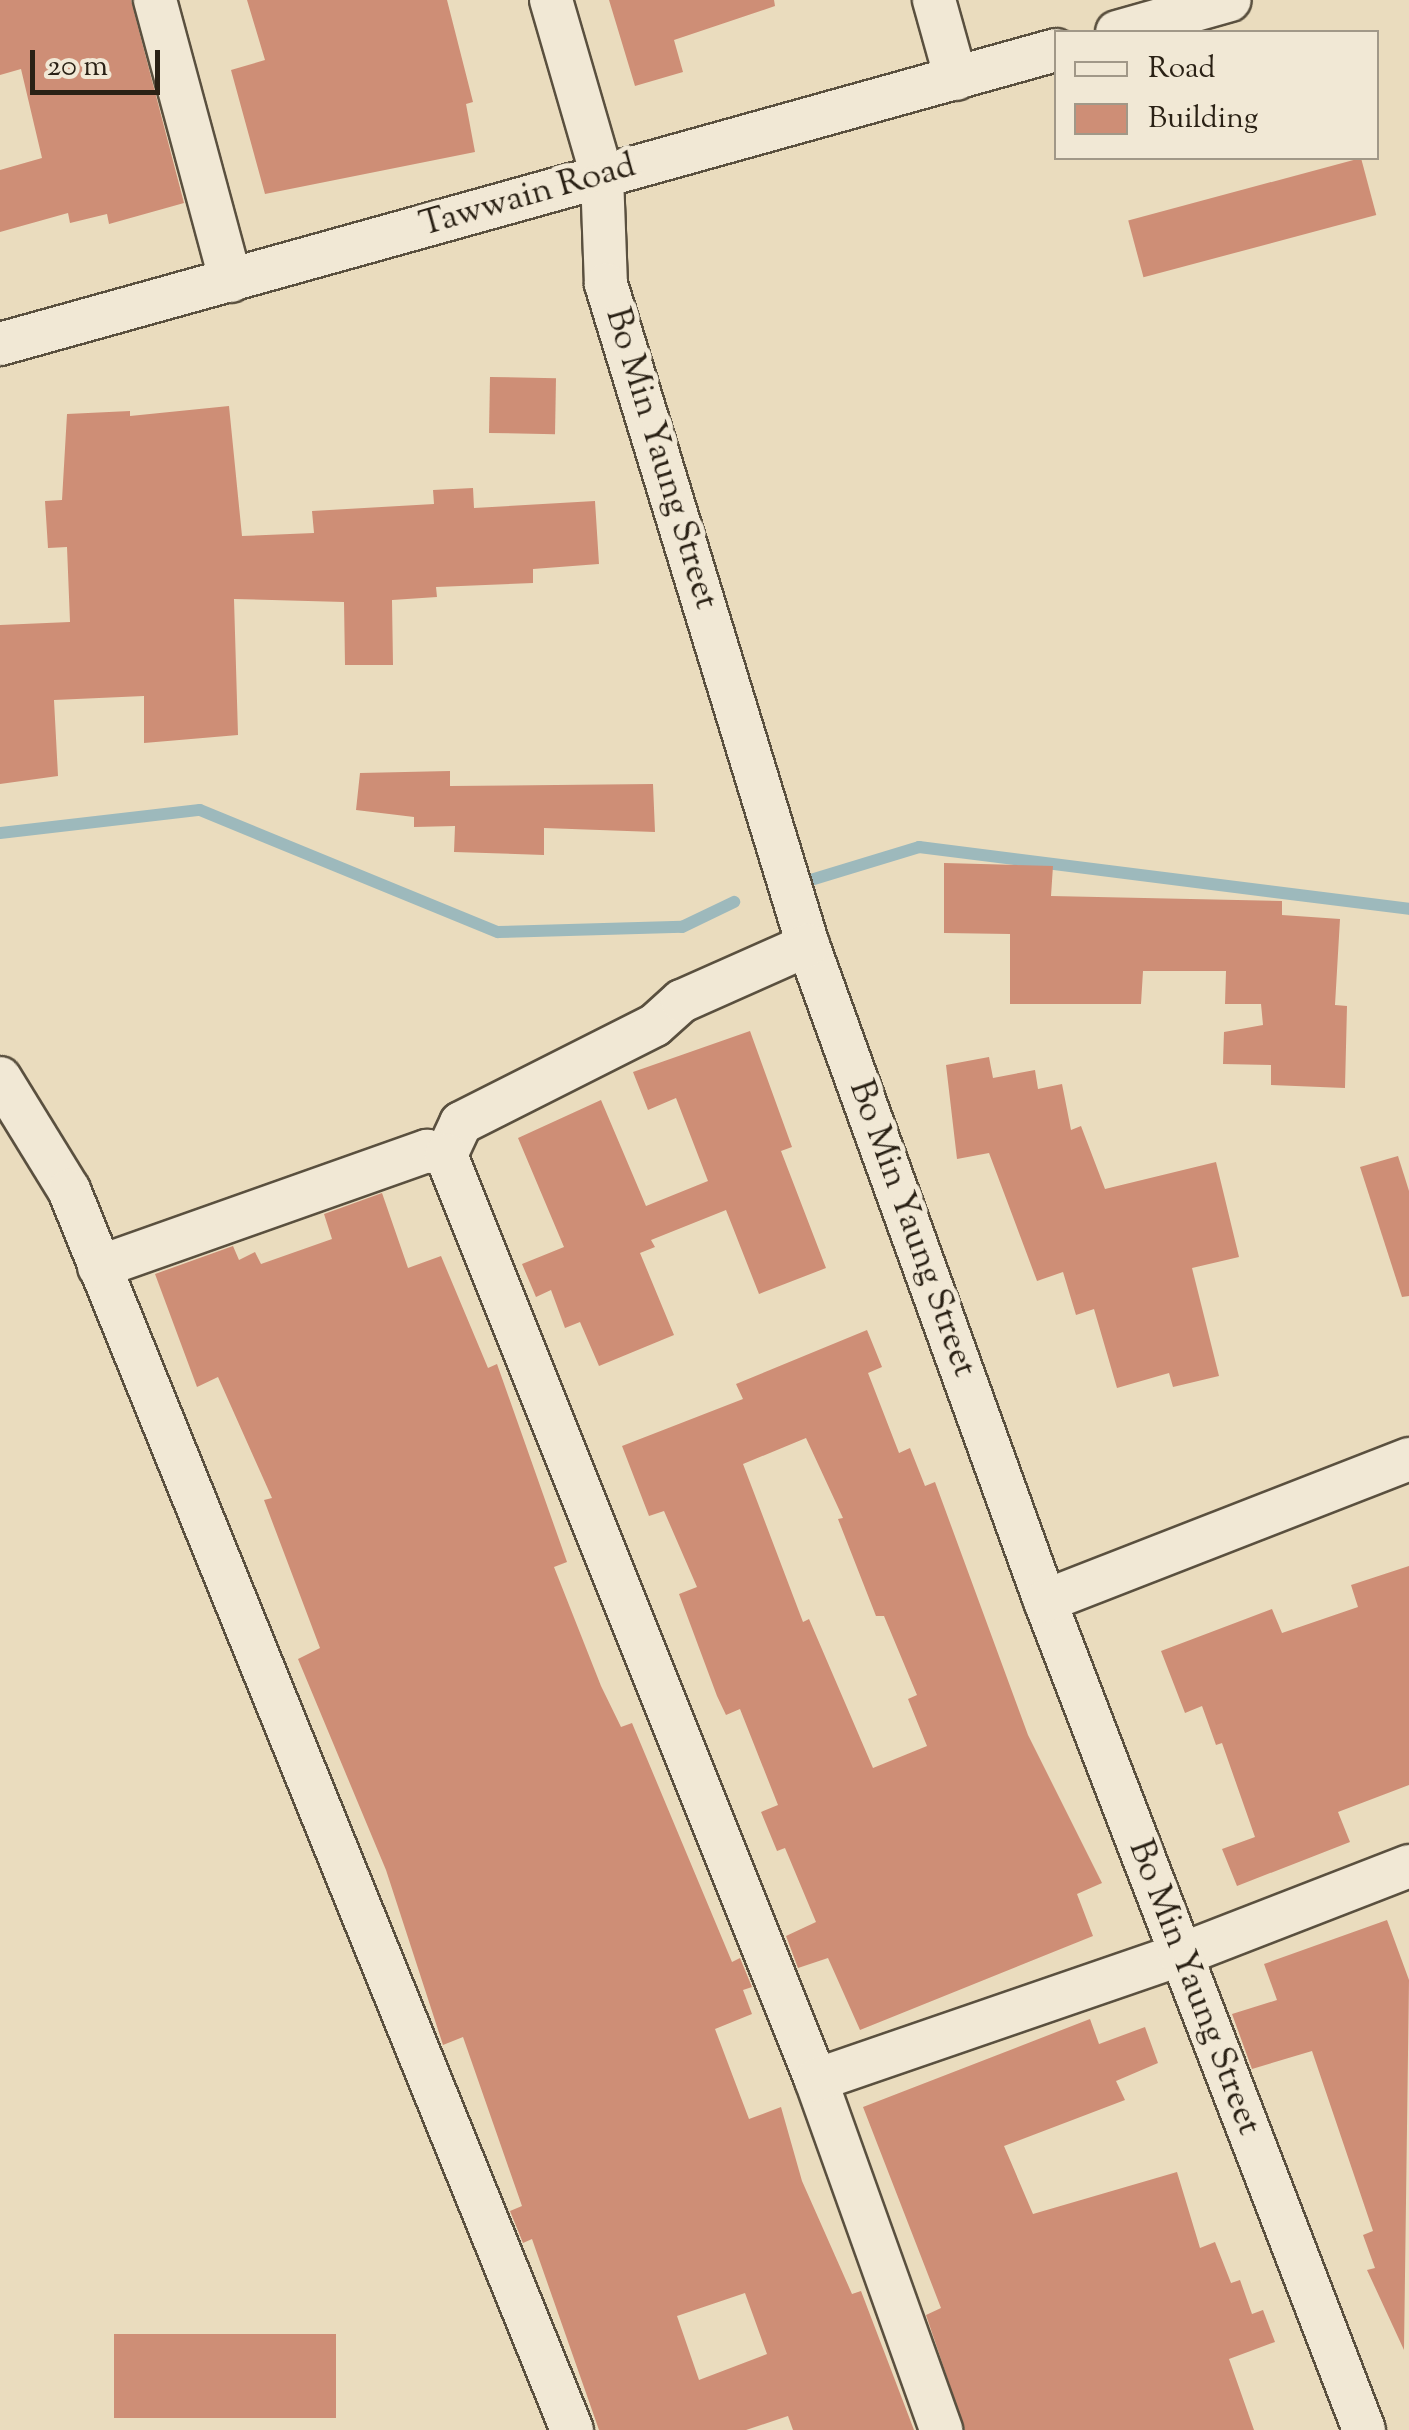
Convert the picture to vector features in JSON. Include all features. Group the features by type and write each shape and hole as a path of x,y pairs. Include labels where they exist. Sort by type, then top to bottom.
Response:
{"street":[{"path":"155,0 232,282"},
{"name":"Bo Min Yaung Street","path":"551,0 602,176 606,284 808,946 1045,1600 1364,2430"},
{"path":"934,0 956,79"},
{"path":"1124,30 1230,0"},
{"name":"Tawwain Road","path":"0,344 1054,51"},
{"path":"808,946 682,1001 655,1025 461,1123 446,1155 816,2080 941,2430"},
{"path":"0,1078 69,1190 572,2430"},
{"path":"99,1267 427,1152 446,1155"},
{"path":"1045,1600 1409,1459"},
{"path":"816,2080 1180,1956 1409,1866"}],"building":[{"path":"0,0 131,0 184,203 109,224 107,214 70,223 68,213 0,232 0,170 42,158 21,69 0,75"},
{"path":"247,0 447,0 473,102 466,104 475,152 265,194 231,70 265,60"},
{"path":"609,0 774,0 775,6 674,40 683,72 635,86"},
{"path":"1362,160 1376,215 1143,277 1128,220"},
{"path":"490,377 556,378 555,434 489,433"},
{"path":"229,406 242,536 314,533 312,511 434,504 433,490 473,488 474,508 595,501 599,564 533,569 533,583 436,587 437,597 392,600 393,665 345,665 344,602 234,599 238,735 144,743 144,696 54,700 58,776 0,784 0,625 70,622 67,547 48,548 45,501 62,500 67,414 130,411 130,416"},
{"path":"450,771 450,786 653,784 655,832 544,828 544,855 454,852 455,826 414,827 414,817 356,810 360,773"},
{"path":"944,863 1053,866 1051,896 1282,901 1282,915 1340,919 1335,1005 1347,1006 1345,1088 1271,1085 1271,1065 1223,1064 1224,1032 1263,1025 1261,1004 1225,1004 1226,971 1143,971 1141,1004 1010,1004 1010,934 944,933"},
{"path":"750,1031 792,1147 781,1151 826,1268 759,1294 726,1210 651,1240 655,1247 640,1253 674,1335 599,1366 580,1322 565,1328 551,1290 536,1297 522,1264 564,1247 518,1138 601,1100 646,1206 708,1181 676,1098 648,1110 633,1072"},
{"path":"989,1057 993,1078 1035,1070 1038,1089 1062,1084 1071,1130 1081,1126 1105,1189 1216,1162 1239,1257 1192,1268 1219,1376 1173,1387 1169,1373 1117,1388 1094,1309 1076,1315 1063,1272 1037,1281 989,1153 957,1159 946,1065"},
{"path":"1398,1156 1409,1191 1409,1296 1402,1297 1360,1167"},
{"path":"382,1193 408,1268 441,1256 488,1368 497,1364 567,1562 554,1567 601,1686 621,1727 632,1723 732,1962 740,1958 752,1987 743,1990 752,2014 715,2029 749,2119 781,2107 802,2181 852,2294 861,2291 914,2430 793,2430 788,2416 746,2430 599,2430 532,2239 523,2243 510,2211 522,2206 463,2037 443,2045 386,1870 298,1659 320,1648 264,1500 272,1498 218,1377 197,1387 155,1274 233,1246 239,1260 255,1252 261,1264 332,1239 324,1214","holes":["745,2293 767,2354 699,2380 677,2316"]},
{"path":"867,1330 882,1367 868,1373 899,1453 910,1448 925,1486 935,1482 1028,1735 1102,1883 1077,1894 1093,1936 860,2030 828,1958 798,1968 786,1936 816,1922 785,1848 777,1851 761,1812 778,1805 740,1709 726,1715 717,1696 679,1594 697,1587 664,1511 649,1516 622,1446 743,1399 736,1384","holes":["806,1438 843,1518 838,1519 876,1616 884,1616 917,1695 908,1699 927,1746 873,1768 809,1619 803,1622 743,1464"]},
{"path":"1409,1566 1409,1785 1338,1812 1350,1842 1237,1886 1222,1849 1255,1837 1222,1743 1216,1745 1202,1706 1185,1713 1161,1651 1272,1609 1282,1633 1358,1607 1351,1585"},
{"path":"1387,1920 1409,1980 1404,2350 1367,2270 1375,2268 1363,2235 1373,2231 1312,2051 1252,2069 1232,2014 1277,2000 1264,1964"},
{"path":"1090,2019 1099,2044 1145,2027 1158,2063 1116,2081 1125,2100 1004,2146 1033,2214 1177,2172 1200,2248 1215,2242 1231,2283 1240,2280 1252,2314 1263,2310 1275,2342 1229,2359 1254,2430 965,2430 926,2315 941,2308 863,2107"},
{"path":"114,2334 336,2334 336,2418 114,2418"}],"waterway":[{"path":"0,833 200,810 498,932 682,927 734,902"},
{"path":"814,879 919,847 1409,909"}]}
